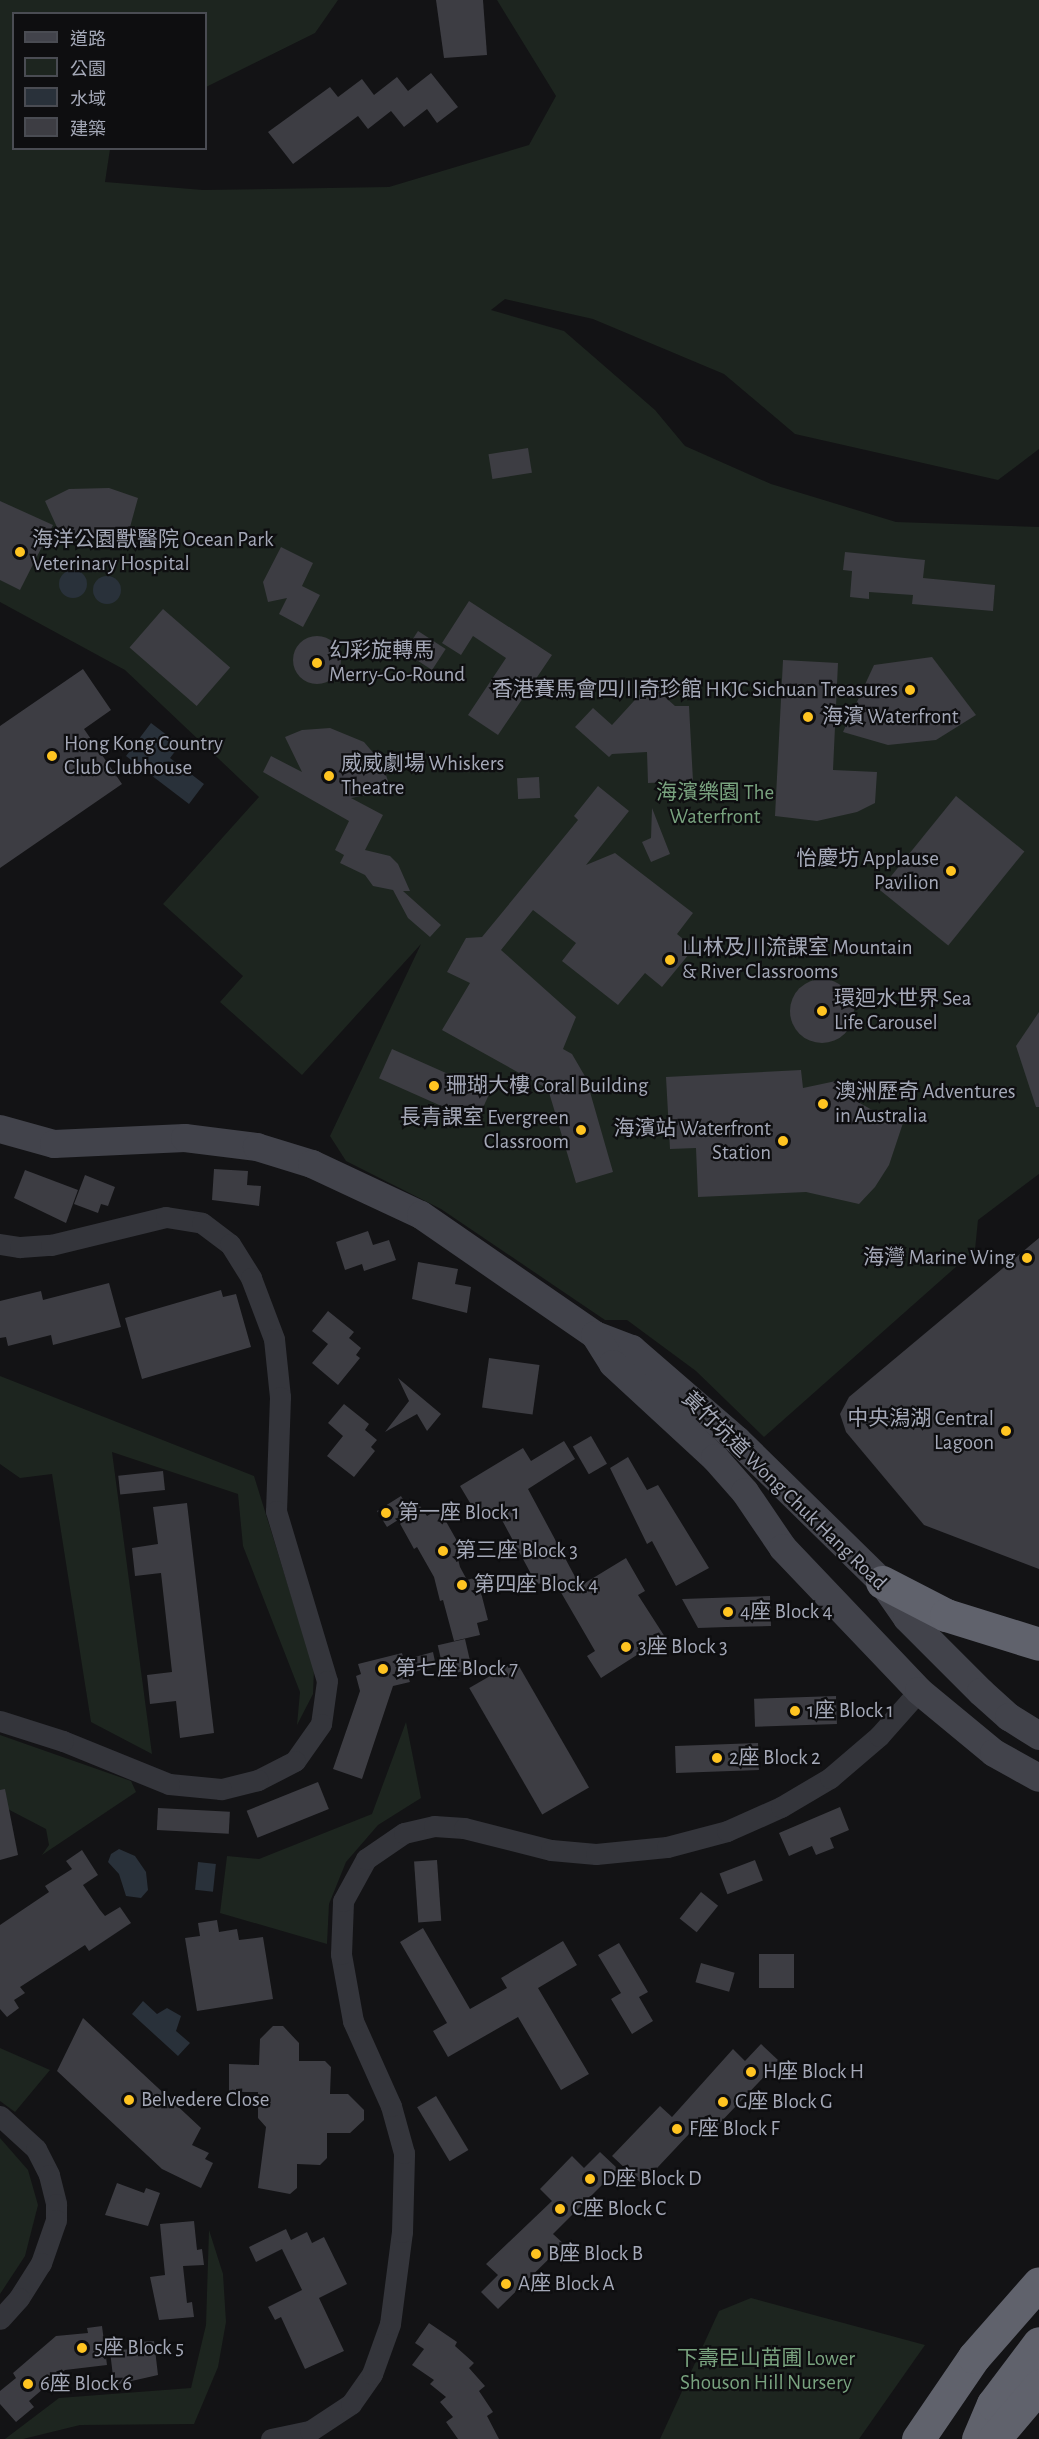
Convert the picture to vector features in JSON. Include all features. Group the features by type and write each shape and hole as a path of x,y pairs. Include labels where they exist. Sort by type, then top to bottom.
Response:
{"highway":[{"path":"882,1582 946,1615 1039,1644"},
{"path":"918,2439 974,2357 1039,2283"},
{"path":"978,2439 985,2416 1001,2390 1039,2343"},
{"path":"994,2439 1039,2386"}],"main road":[{"name":"黃竹坑道 Wong Chuk Hang Road","path":"0,1129 54,1144 185,1138 282,1154 421,1215 595,1335 633,1349 737,1440 882,1582 923,1635 981,1692 1009,1717 1039,1736"},
{"name":"黃竹坑道 Wong Chuk Hang Road","path":"595,1335 613,1364 715,1458 745,1492 783,1548 919,1691 994,1754 1039,1778"},
{"path":"783,1548 787,1531 798,1518 810,1514"},
{"path":"923,1635 919,1691 957,1687 981,1692"}],"street":[{"path":"0,1244 20,1247 51,1245 166,1217 202,1223 230,1244 250,1278 274,1339 280,1397 276,1510 327,1681 321,1724 295,1761 258,1780 221,1789 170,1784 63,1741 0,1720"},
{"path":"272,2439 310,2431 351,2404 372,2374 390,2324 402,2232 404,2153 391,2106 353,2021 341,1954 343,1901 366,1859 404,1833 434,1826 464,1828 550,1850 596,1854 667,1847 727,1831 782,1807 830,1778 879,1736 919,1691"},
{"path":"0,2116 26,2138 40,2155 49,2175 56,2204 56,2220 41,2263 19,2298 0,2319"}],"green space":[{"name":"海濱樂園 The Waterfront","path":"0,0 338,0 315,33 207,87 207,12 12,12 12,150 110,150 105,182 203,190 389,187 529,145 556,96 497,0 1039,0 1039,449 998,480 795,434 724,374 593,319 505,299 491,310 564,331 655,410 685,446 771,484 896,522 1039,527 1039,1174 978,1220 975,1250 764,1437 696,1371 627,1320 605,1320 441,1209 346,1161 330,1136 421,944 302,1075 220,1002 243,976 163,904 259,797 125,670 0,602"},
{"path":"0,1376 254,1476 314,1669 313,1694 297,1725 300,1692 243,1546 238,1494 112,1452 152,1754 91,1722 52,1474 20,1478 0,1464"},
{"path":"406,1722 421,1798 378,1825 346,1862 329,1904 327,1944 220,1913 227,1856 259,1859 372,1814"},
{"path":"0,1735 131,1781 136,1792 42,1855 49,1845 46,1829 0,1805"},
{"path":"0,2048 50,2070 15,2112 0,2101"},
{"path":"0,2138 28,2170 38,2205 25,2256 0,2294"},
{"path":"209,2230 223,2274 226,2322 218,2367 194,2424 80,2425 23,2439 5,2439 59,2398 191,2388 206,2325"},
{"name":"下壽臣山苗圃 Lower Shouson Hill Nursery","path":"751,2298 925,2345 859,2439 660,2439 719,2311"}],"water":[{"path":"73,570 83,574 87,584 83,594 73,598 63,594 59,584 63,574"},
{"path":"107,576 117,580 121,590 117,600 107,604 97,600 93,590 97,580"},
{"path":"151,723 180,745 170,758 204,784 189,804 126,756"},
{"path":"119,1849 135,1856 146,1872 148,1890 141,1898 126,1896 119,1874 108,1862 111,1854"},
{"path":"198,1862 216,1864 213,1892 195,1890"},
{"path":"143,2001 157,2014 167,2008 181,2016 176,2031 190,2043 178,2056 132,2014"}],"building":[{"path":"436,0 483,0 487,55 444,58"},
{"path":"431,73 458,107 437,123 427,109 404,127 391,111 368,129 358,116 293,164 268,132 330,87 338,97 362,79 374,95 397,77 408,91"},
{"path":"528,448 532,473 492,479 488,454"},
{"path":"109,488 138,498 127,538 84,537 66,547 45,501 69,489"},
{"name":"海洋公園獸醫院 Ocean Park Veterinary Hospital","path":"0,501 53,525 20,590 0,580"},
{"path":"281,547 313,563 302,586 320,595 303,627 279,614 287,598 268,602 263,582"},
{"path":"845,552 925,560 923,578 995,585 993,611 912,604 913,595 869,592 869,599 850,597 852,571 843,570"},
{"path":"469,601 552,655 498,735 468,715 506,658 473,636 461,655 442,643"},
{"path":"163,609 230,667 197,706 130,647"},
{"path":"418,631 446,649 432,670 404,652"},
{"name":"幻彩旋轉馬 Merry-Go-Round","path":"317,636 334,643 341,660 334,677 317,684 300,677 293,660 300,643"},
{"name":"香港賽馬會四川奇珍館 HKJC Sichuan Treasures","path":"932,657 976,715 936,740 888,745 843,732 874,665"},
{"name":"海濱 Waterfront","path":"783,660 838,663 833,770 877,772 875,803 857,812 817,821 775,816"},
{"name":"Hong Kong Country Club Clubhouse","path":"83,669 111,710 84,729 122,784 0,868 0,726"},
{"path":"655,688 675,706 689,706 693,781 648,783 647,752 612,754 609,757 575,727 593,708 612,725 644,690 649,694"},
{"name":"威威劇場 Whiskers Theatre","path":"330,728 364,742 382,763 391,790 351,798 383,815 365,850 390,856 398,864 410,891 403,891 441,925 430,937 408,918 393,890 373,886 365,875 340,863 344,855 335,850 349,821 263,772 271,756 302,772 285,737 302,730"},
{"path":"539,777 540,798 518,799 517,778"},
{"path":"598,786 629,811 586,865 615,853 693,913 677,934 694,948 662,987 645,973 618,1005 562,961 576,943 533,910 501,950 576,1017 563,1049 572,1054 586,1078 613,1172 576,1183 548,1089 442,1030 470,983 447,972 466,938 482,937 578,820 574,816"},
{"name":"怡慶坊 Applause Pavilion","path":"956,796 1024,851 948,945 880,890"},
{"path":"652,808 670,854 651,862 642,842 651,838"},
{"name":"環迴水世界 Sea Life Carousel","path":"822,979 834,981 845,988 852,999 854,1011 852,1023 845,1034 834,1041 822,1043 810,1041 799,1034 792,1023 790,1011 792,999 799,988 810,981"},
{"path":"1039,1012 1039,1107 1036,1107 1016,1046"},
{"name":"珊瑚大樓 Coral Building","path":"392,1049 490,1093 477,1122 379,1078"},
{"name":"海濱站 Waterfront Station","path":"801,1070 803,1088 836,1081 851,1098 888,1119 904,1120 889,1165 875,1187 859,1204 806,1192 698,1197 696,1148 670,1149 666,1077"},
{"path":"214,1169 248,1171 247,1185 261,1186 259,1206 212,1200"},
{"path":"25,1170 78,1190 66,1223 14,1198"},
{"path":"85,1175 115,1187 108,1206 101,1204 98,1213 74,1204"},
{"path":"368,1231 373,1245 389,1240 396,1260 364,1271 362,1264 345,1270 336,1242"},
{"path":"1039,1238 1039,1569 924,1525 846,1432 840,1414 849,1397"},
{"path":"418,1262 458,1269 455,1284 471,1287 467,1313 412,1299"},
{"path":"109,1283 121,1327 53,1345 51,1335 8,1346 6,1337 0,1338 0,1301 41,1291 43,1300"},
{"path":"221,1290 223,1297 236,1294 251,1347 142,1379 125,1318"},
{"path":"328,1311 354,1332 349,1338 361,1348 356,1355 360,1358 338,1385 312,1363 328,1344 312,1331"},
{"path":"489,1358 540,1365 533,1415 482,1408"},
{"path":"398,1378 441,1414 427,1431 417,1414 385,1432 409,1401"},
{"path":"344,1404 369,1424 365,1430 377,1440 371,1447 375,1451 354,1477 327,1456 343,1436 328,1423"},
{"path":"591,1436 607,1464 589,1474 573,1446"},
{"path":"564,1441 575,1459 528,1489 580,1586 626,1558 645,1591 638,1595 665,1637 601,1678 587,1656 595,1651 552,1577 537,1585 496,1509 479,1518 460,1486 523,1448 531,1461"},
{"path":"628,1457 647,1490 658,1485 709,1568 676,1586 652,1541 647,1544 610,1468"},
{"path":"163,1471 165,1490 120,1495 118,1476"},
{"path":"401,1496 410,1512 420,1506 427,1516 439,1509 461,1548 456,1551 460,1567 467,1580 477,1577 488,1620 477,1623 480,1635 454,1641 434,1577 417,1547 414,1549 398,1520 387,1527 377,1511"},
{"path":"187,1503 214,1733 180,1738 176,1701 150,1704 147,1675 172,1672 161,1573 135,1576 132,1548 158,1544 153,1507"},
{"name":"4座 Block 4","path":"770,1596 771,1626 698,1628 682,1599"},
{"path":"465,1639 472,1669 445,1676 438,1645"},
{"path":"433,1652 436,1666 407,1674 410,1682 393,1686 362,1779 333,1769 360,1691 356,1676 361,1674 358,1664 402,1653 404,1660"},
{"path":"516,1661 589,1787 542,1814 469,1688"},
{"name":"1座 Block 1","path":"836,1696 837,1724 755,1727 754,1699"},
{"name":"2座 Block 2","path":"758,1743 759,1770 676,1773 675,1746"},
{"path":"318,1782 329,1809 257,1838 247,1811"},
{"path":"5,1789 18,1855 0,1860 0,1790"},
{"path":"840,1807 849,1830 830,1838 834,1848 816,1855 812,1846 789,1856 779,1833"},
{"path":"158,1808 230,1812 229,1834 157,1830"},
{"path":"82,1850 98,1875 83,1885 105,1916 120,1907 131,1923 89,1951 85,1945 20,1987 25,1993 14,2000 19,2008 7,2017 0,2009 0,1925 49,1892 45,1886 72,1869 66,1861"},
{"path":"437,1860 441,1921 418,1922 414,1862"},
{"path":"755,1860 763,1881 727,1894 720,1874"},
{"path":"701,1892 718,1906 697,1932 680,1918"},
{"path":"217,1920 219,1932 237,1929 239,1940 263,1937 273,1999 197,2011 185,1938 200,1936 198,1923"},
{"path":"423,1928 470,2009 507,1988 501,1978 563,1941 577,1965 538,1988 589,2074 561,2090 518,2017 448,2057 433,2031 447,2023 400,1942"},
{"path":"619,1943 648,1992 639,1997 653,2021 632,2034 611,1999 621,1993 598,1955"},
{"path":"759,1954 794,1954 794,1988 759,1988"},
{"path":"701,1963 735,1973 729,1992 695,1982"},
{"name":"Belvedere Close","path":"83,2018 201,2128 192,2145 209,2153 205,2159 213,2163 201,2188 162,2169 57,2071"},
{"path":"273,2026 283,2026 299,2043 299,2061 325,2061 331,2067 330,2094 348,2094 364,2110 364,2120 350,2133 327,2133 327,2158 320,2165 297,2164 297,2188 290,2194 258,2188 266,2127 258,2118 258,2092 229,2092 229,2064 259,2065 260,2039"},
{"path":"761,2044 779,2061 716,2127 705,2117 642,2184 612,2156 660,2106 672,2117 733,2049 745,2061"},
{"path":"436,2096 468,2150 450,2161 417,2107"},
{"path":"600,2152 618,2169 553,2234 564,2244 498,2309 481,2292 498,2275 486,2264 552,2201 540,2189 572,2156 584,2168"},
{"path":"117,2183 144,2193 146,2188 160,2193 148,2226 105,2215"},
{"path":"194,2221 197,2250 202,2249 204,2265 183,2266 187,2303 192,2302 194,2317 159,2320 150,2277 165,2275 160,2224"},
{"path":"286,2229 291,2240 307,2232 312,2243 324,2237 347,2284 319,2298 344,2351 305,2369 281,2317 275,2320 268,2307 302,2290 282,2249 256,2262 249,2247"},
{"path":"429,2323 457,2342 455,2346 474,2363 469,2368 485,2386 479,2391 493,2412 487,2416 499,2439 458,2439 446,2422 453,2417 440,2402 446,2397 430,2384 434,2380 412,2365 424,2349 415,2343"},
{"path":"102,2326 107,2365 65,2370 29,2401 34,2407 16,2422 0,2404 0,2391 16,2378 13,2373 56,2336 88,2333 87,2328"},
{"path":"154,2341 158,2375 114,2385 110,2351 140,2348 139,2342"}],"place":[{"name":"海洋公園獸醫院 Ocean Park Veterinary Hospital","path":"20,552"},
{"name":"幻彩旋轉馬 Merry-Go-Round","path":"317,663"},
{"name":"香港賽馬會四川奇珍館 HKJC Sichuan Treasures","path":"910,690"},
{"name":"海濱 Waterfront","path":"808,717"},
{"name":"Hong Kong Country Club Clubhouse","path":"52,756"},
{"name":"威威劇場 Whiskers Theatre","path":"329,776"},
{"name":"怡慶坊 Applause Pavilion","path":"951,871"},
{"name":"山林及川流課室 Mountain & River Classrooms","path":"670,960"},
{"name":"環迴水世界 Sea Life Carousel","path":"822,1011"},
{"name":"珊瑚大樓 Coral Building","path":"434,1086"},
{"name":"澳洲歷奇 Adventures in Australia","path":"823,1104"},
{"name":"長青課室 Evergreen Classroom","path":"581,1130"},
{"name":"海濱站 Waterfront Station","path":"783,1141"},
{"name":"海灣 Marine Wing","path":"1027,1258"},
{"name":"中央潟湖 Central Lagoon","path":"1006,1431"},
{"name":"第一座 Block 1","path":"386,1513"},
{"name":"第三座 Block 3","path":"443,1551"},
{"name":"第四座 Block 4","path":"462,1585"},
{"name":"4座 Block 4","path":"728,1612"},
{"name":"3座 Block 3","path":"626,1647"},
{"name":"第七座 Block 7","path":"383,1669"},
{"name":"1座 Block 1","path":"795,1711"},
{"name":"2座 Block 2","path":"717,1758"},
{"name":"H座 Block H","path":"751,2072"},
{"name":"Belvedere Close","path":"129,2100"},
{"name":"G座 Block G","path":"723,2102"},
{"name":"F座 Block F","path":"677,2129"},
{"name":"D座 Block D","path":"590,2179"},
{"name":"C座 Block C","path":"560,2209"},
{"name":"B座 Block B","path":"536,2254"},
{"name":"A座 Block A","path":"506,2284"},
{"name":"5座 Block 5","path":"82,2348"},
{"name":"6座 Block 6","path":"28,2384"}]}
